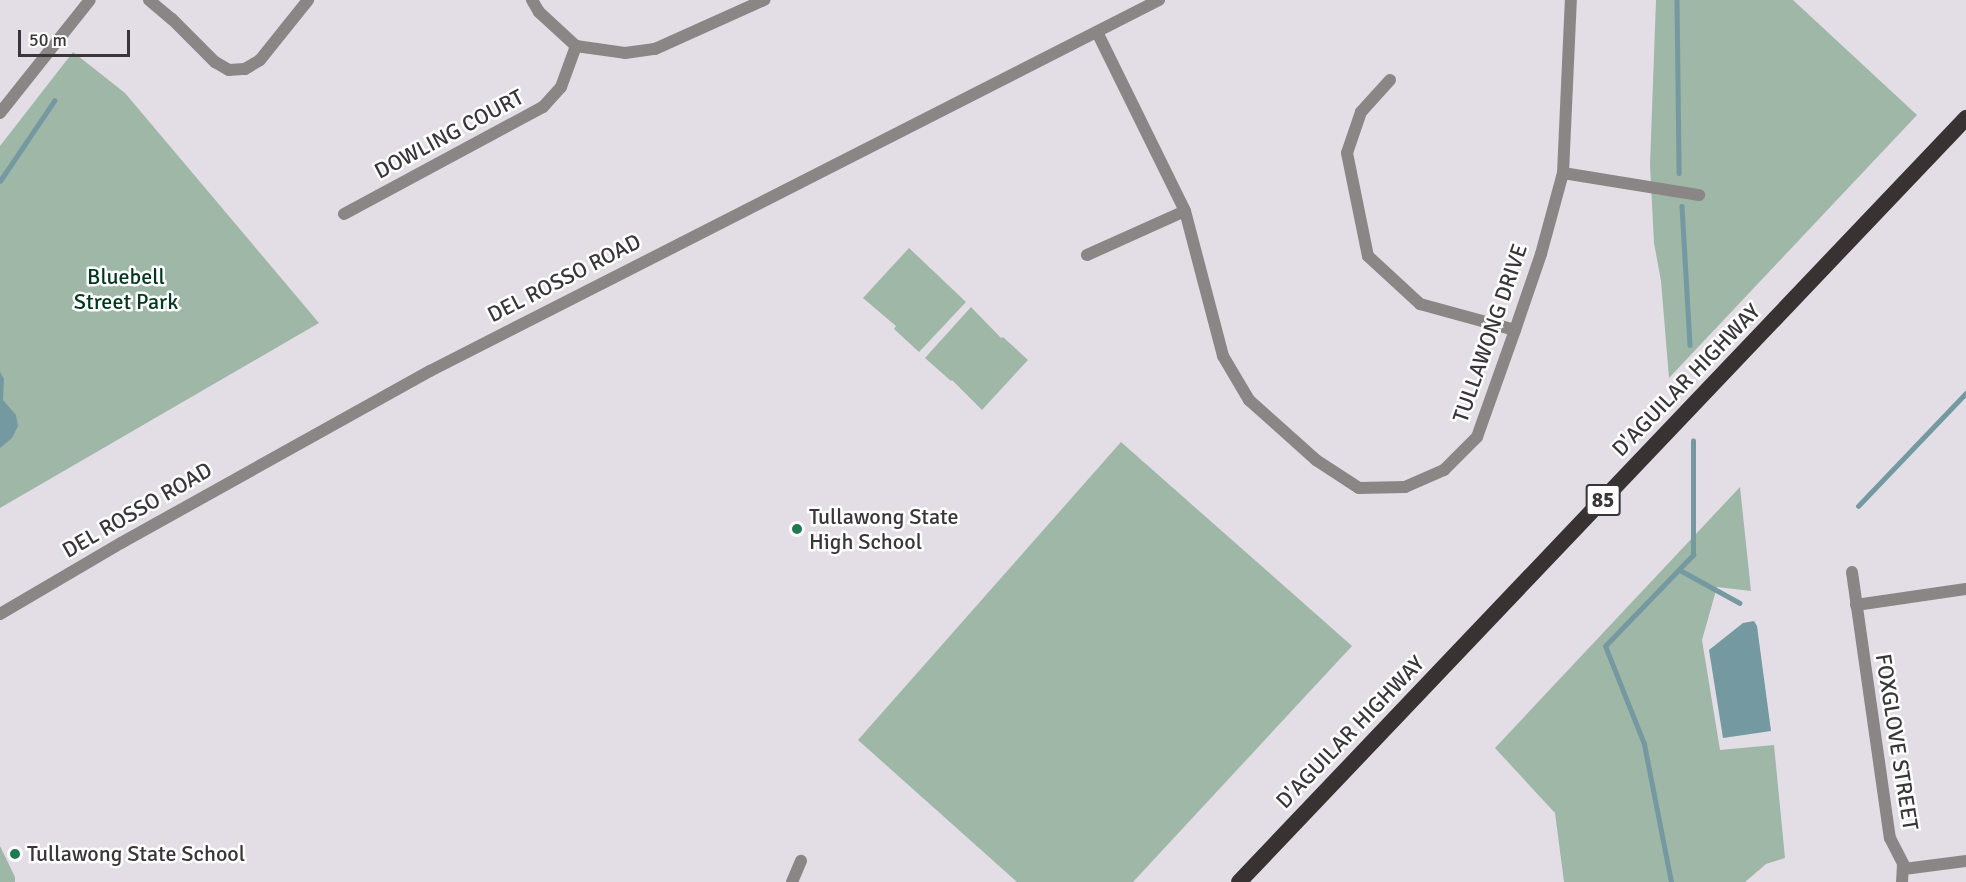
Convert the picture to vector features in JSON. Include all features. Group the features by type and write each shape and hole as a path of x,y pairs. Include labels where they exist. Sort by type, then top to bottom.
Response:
{"highway":[{"name":"D'AGUILAR HIGHWAY","path":"1239,882 1966,118"}],"street":[{"path":"0,113 90,0"},
{"path":"149,0 172,19 215,62 229,70 244,69 260,60 308,0"},
{"path":"532,0 539,12 576,46 625,53 655,49 764,0"},
{"name":"DEL ROSSO ROAD","path":"0,614 262,463 430,371 1159,0"},
{"name":"TULLAWONG DRIVE","path":"1096,32 1185,211 1223,356 1250,400 1316,460 1359,488 1405,487 1444,470 1477,437 1541,254 1563,173 1571,0"},
{"name":"DOWLING COURT","path":"344,214 543,107 561,87 576,46"},
{"path":"1390,80 1361,112 1347,153 1368,256 1420,304 1515,330"},
{"path":"1563,173 1699,195"},
{"path":"1087,255 1185,211"},
{"name":"FOXGLOVE STREET","path":"1852,572 1890,838 1903,876"},
{"path":"1856,605 1966,589"},
{"path":"792,882 801,861"},
{"path":"1903,876 1966,861"}],"green space":[{"path":"1656,0 1793,0 1917,115 1669,378 1661,281 1654,243 1650,165"},
{"name":"Bluebell Street Park","path":"73,52 125,93 319,323 0,508 0,146"},
{"path":"909,248 966,302 919,352 894,329 896,326 863,298"},
{"path":"971,307 1001,338 1003,337 1028,360 982,410 952,380 925,358"},
{"path":"1121,442 1352,646 1133,882 1017,882 858,740"},
{"path":"1740,487 1751,591 1717,587 1702,640 1720,750 1774,745 1785,858 1766,864 1745,882 1564,882 1555,813 1495,748"},
{"path":"0,846 15,877 15,882 0,882"}],"water":[{"path":"0,372 4,379 3,400 16,415 18,426 12,438 0,448"},
{"path":"1754,621 1757,626 1771,731 1723,738 1709,650 1743,623"}],"waterway":[{"path":"1677,0 1679,173"},
{"path":"0,181 54,101"},
{"path":"1682,206 1690,345"},
{"path":"1858,506 1966,393"},
{"path":"1671,882 1644,744 1605,646 1693,555 1693,441"},
{"path":"1680,570 1740,603"}],"place":[{"name":"Tullawong State High School","path":"797,529"},
{"name":"Tullawong State School","path":"15,854"}]}
